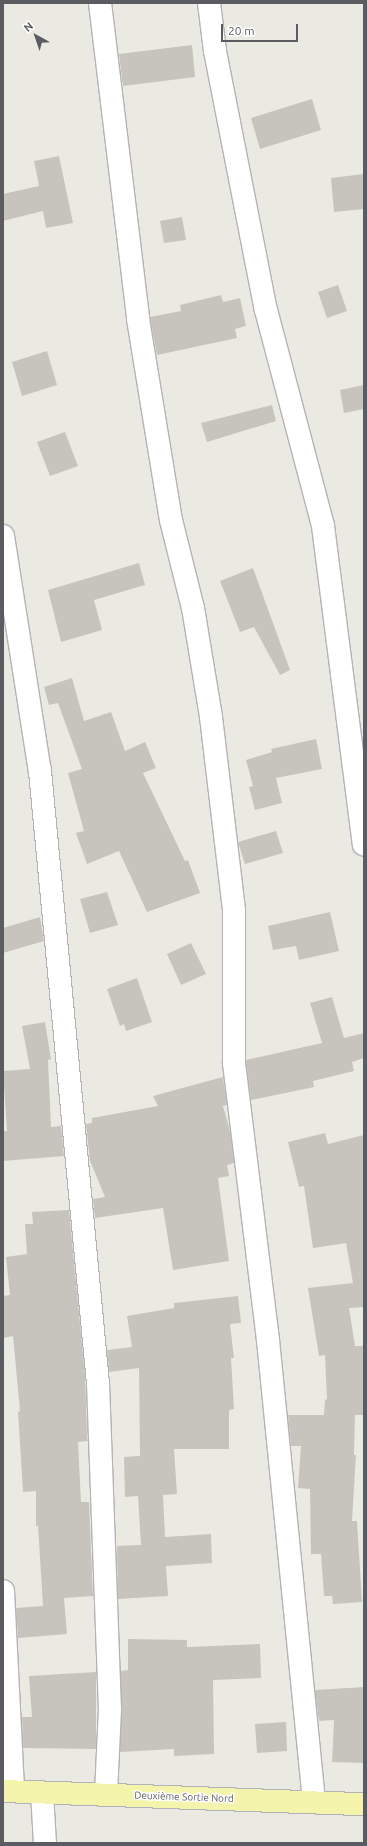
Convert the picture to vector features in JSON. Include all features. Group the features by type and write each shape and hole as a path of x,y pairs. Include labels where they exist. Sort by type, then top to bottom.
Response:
{"main road":[{"name":"Deuxième Sortie Nord","path":"8,1791 364,1804"}],"street":[{"path":"100,3 114,138 139,327 171,520 193,608 211,717 234,910 234,1063 268,1340 314,1801"},
{"path":"209,3 215,51 266,310 324,526 364,844"},
{"path":"3,536 40,771 97,1375 110,1709 106,1795"},
{"path":"3,1591 8,1791"},
{"path":"42,1793 45,1843"}],"building":[{"path":"192,45 195,77 123,86 119,54"},
{"path":"312,99 321,130 260,149 251,118"},
{"path":"59,156 73,223 46,228 43,211 3,221 3,194 39,186 34,161"},
{"path":"364,174 364,209 334,212 331,178"},
{"path":"182,217 186,240 164,243 160,221"},
{"path":"338,285 347,311 327,318 318,292"},
{"path":"221,295 223,302 240,298 246,326 235,329 237,338 157,355 150,317 181,311 180,305"},
{"path":"47,351 57,385 22,396 12,362"},
{"path":"364,385 364,409 344,413 340,390"},
{"path":"272,405 276,421 207,442 201,423"},
{"path":"65,432 78,466 50,476 37,442"},
{"path":"139,563 145,585 94,600 102,630 61,642 48,590"},
{"path":"253,568 290,670 280,675 254,627 240,632 220,581"},
{"path":"72,678 84,721 111,712 125,751 145,742 156,768 143,773 185,861 188,860 200,893 147,912 119,851 87,864 76,833 84,831 68,773 82,769 58,703 49,705 44,687"},
{"path":"316,739 322,769 276,778 282,803 255,810 249,787 253,786 246,760 272,752 271,749"},
{"path":"276,831 283,853 245,864 238,842"},
{"path":"107,892 118,925 90,933 80,899"},
{"path":"330,912 339,951 299,960 296,946 273,950 268,926"},
{"path":"40,917 44,941 3,953 3,928"},
{"path":"191,943 206,974 181,985 167,954"},
{"path":"137,978 152,1022 126,1031 124,1024 120,1026 107,989"},
{"path":"332,997 344,1038 364,1033 364,1058 352,1062 354,1071 313,1081 314,1087 251,1100 246,1060 322,1043 310,1003"},
{"path":"45,1022 51,1059 48,1060 51,1127 61,1126 64,1156 3,1161 3,1131 7,1131 3,1071 30,1069 22,1026"},
{"path":"223,1077 227,1105 223,1106 230,1131 234,1163 227,1165 229,1176 218,1178 229,1261 173,1270 163,1208 95,1218 93,1199 105,1197 90,1161 86,1124 92,1123 92,1118 158,1106 153,1096"},
{"path":"325,1133 328,1144 364,1135 364,1307 349,1308 355,1346 364,1346 364,1415 355,1415 354,1455 356,1455 352,1521 357,1521 362,1602 333,1604 332,1596 324,1596 321,1554 311,1554 310,1489 298,1488 301,1446 291,1446 288,1415 324,1415 325,1399 327,1400 325,1355 319,1356 308,1288 353,1283 346,1243 313,1248 304,1186 299,1187 288,1142"},
{"path":"69,1210 85,1375 88,1441 78,1442 81,1502 89,1502 93,1596 64,1598 67,1634 18,1638 16,1608 43,1606 38,1526 36,1526 36,1491 23,1492 18,1412 20,1411 13,1336 3,1338 3,1296 10,1295 6,1257 27,1254 25,1224 33,1224 32,1212"},
{"path":"238,1296 241,1323 230,1324 234,1358 231,1358 234,1409 229,1410 229,1449 174,1449 177,1494 163,1495 165,1537 211,1534 212,1563 166,1566 168,1596 118,1599 117,1546 141,1545 138,1496 125,1497 124,1457 140,1456 139,1368 109,1372 107,1350 132,1347 127,1316 174,1308 174,1303"},
{"path":"128,1639 187,1640 187,1647 260,1644 261,1678 213,1680 214,1754 174,1756 174,1749 120,1752 121,1671 128,1670"},
{"path":"96,1672 96,1749 23,1748 22,1717 32,1717 29,1676"},
{"path":"364,1687 364,1763 332,1762 334,1720 319,1721 315,1690"},
{"path":"286,1722 287,1751 257,1753 255,1724"}]}
